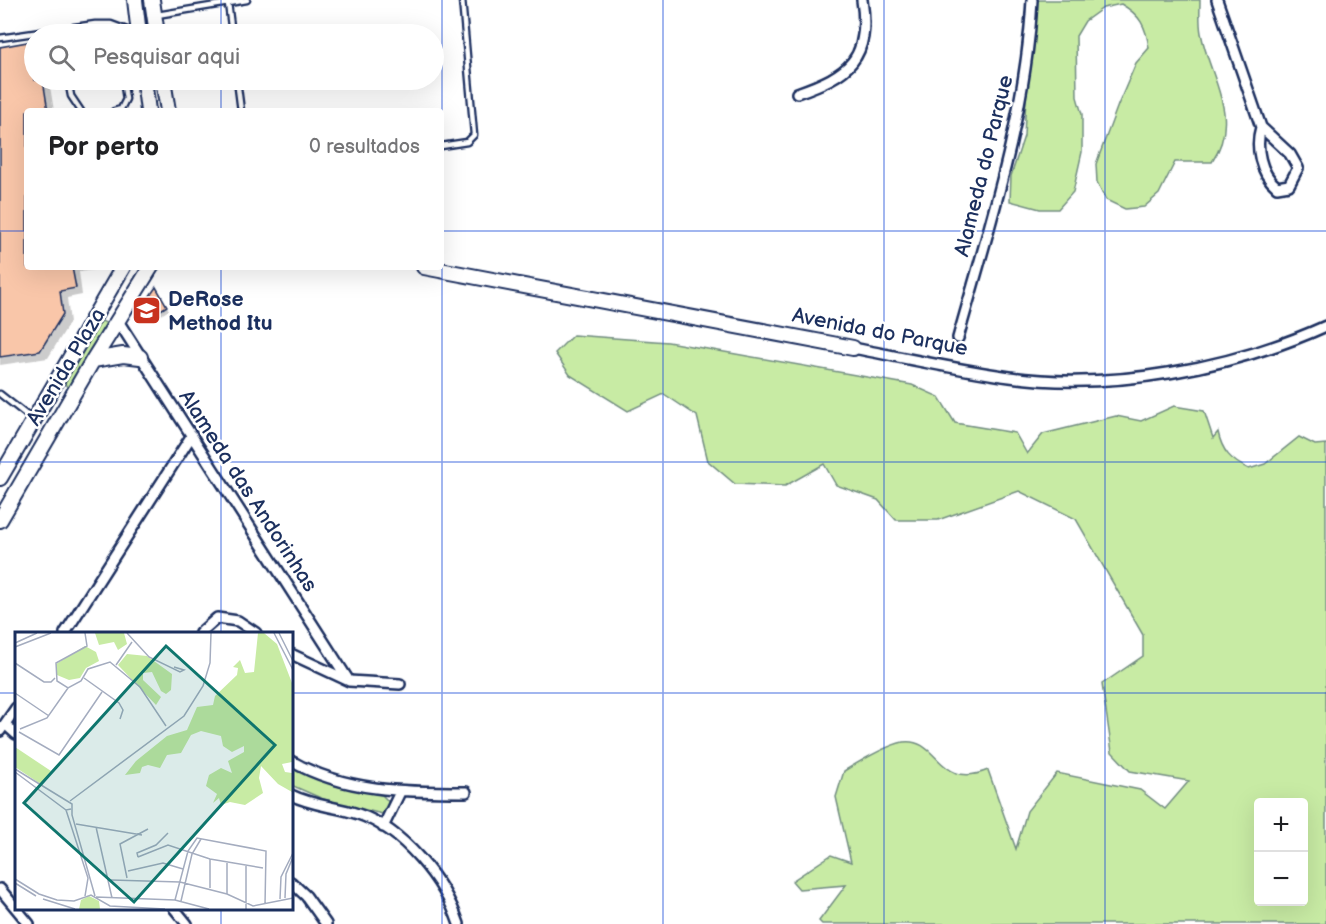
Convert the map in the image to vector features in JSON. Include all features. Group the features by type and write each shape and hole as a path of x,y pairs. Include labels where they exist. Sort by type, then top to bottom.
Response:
{"street":[{"path":"152,0 155,24"},
{"path":"797,93 831,81 848,68 862,45 865,22 862,0"},
{"name":"Alameda do Parque","path":"958,338 1019,116 1030,52 1032,0"},
{"path":"1217,0 1261,127 1290,154 1298,168 1289,185 1277,187 1266,178 1257,141 1261,127"},
{"path":"134,4 137,24"},
{"path":"145,90 148,108"},
{"path":"165,90 168,108"},
{"name":"Avenida Plaza","path":"0,478 35,422 121,270"},
{"name":"Avenida Plaza","path":"0,520 93,360 149,270"},
{"name":"Avenida do Parque","path":"440,270 1011,378 1080,381 1146,376 1219,362 1270,348 1326,326"},
{"path":"103,302 117,321"},
{"name":"Alameda das Andorinhas","path":"117,321 349,681"},
{"path":"93,360 123,355 140,357"},
{"path":"66,632 192,435"},
{"path":"201,632 217,618 237,621 254,632"},
{"path":"292,654 349,681 400,684"},
{"path":"3,728 15,710"},
{"path":"292,762 308,771 359,786 400,792 466,792"},
{"path":"383,827 400,792"},
{"path":"292,796 309,804 358,814 383,827 411,848 442,890 459,924"},
{"path":"292,883 306,896 326,924"},
{"path":"0,889 15,907"},
{"path":"17,909 29,924"},
{"path":"175,909 187,924"}],"lane":[{"path":"154,15 247,0"},
{"path":"444,146 468,142 474,135 462,0"},
{"path":"228,3 231,24"},
{"path":"95,24 111,24"},
{"path":"0,38 24,36"},
{"path":"70,90 79,108"},
{"path":"122,108 126,99 125,90"},
{"path":"238,90 241,108"},
{"path":"0,394 35,422"}],"green space":[{"path":"1031,0 1200,0 1201,33 1224,113 1221,145 1212,162 1175,162 1159,194 1144,207 1125,209 1106,200 1097,182 1096,164 1136,63 1149,48 1141,22 1133,12 1121,4 1103,8 1085,21 1076,36 1077,97 1082,114 1082,152 1073,192 1058,209 1040,209 1010,201 1011,176 1024,136"},
{"path":"99,320 106,323 70,387 67,387 64,382"},
{"path":"573,335 668,342 912,385 939,397 955,423 1015,433 1027,454 1043,434 1116,416 1141,421 1174,406 1204,411 1213,438 1218,432 1228,455 1249,469 1265,464 1299,437 1315,445 1326,444 1326,924 822,924 819,921 846,885 799,889 792,881 831,855 851,862 836,797 844,771 897,744 915,743 924,747 949,769 959,774 971,775 988,770 1016,849 1027,811 1057,773 1140,790 1165,809 1189,781 1130,771 1112,752 1102,684 1143,656 1143,635 1076,519 1019,491 938,520 896,520 878,500 836,485 824,464 785,486 735,484 708,461 697,416 664,394 628,411 570,375 555,353"},
{"path":"292,767 352,789 382,795 388,801 387,809 382,814 323,799 292,785"}],"building":[{"path":"24,43 24,90 45,90 48,108 24,108 24,270 73,270 76,288 60,291 63,314 40,351 0,357 0,47"},
{"path":"156,287 167,306 147,319 141,309"}],"place":[{"name":"DeRose Method Itu","path":"147,311"}]}
